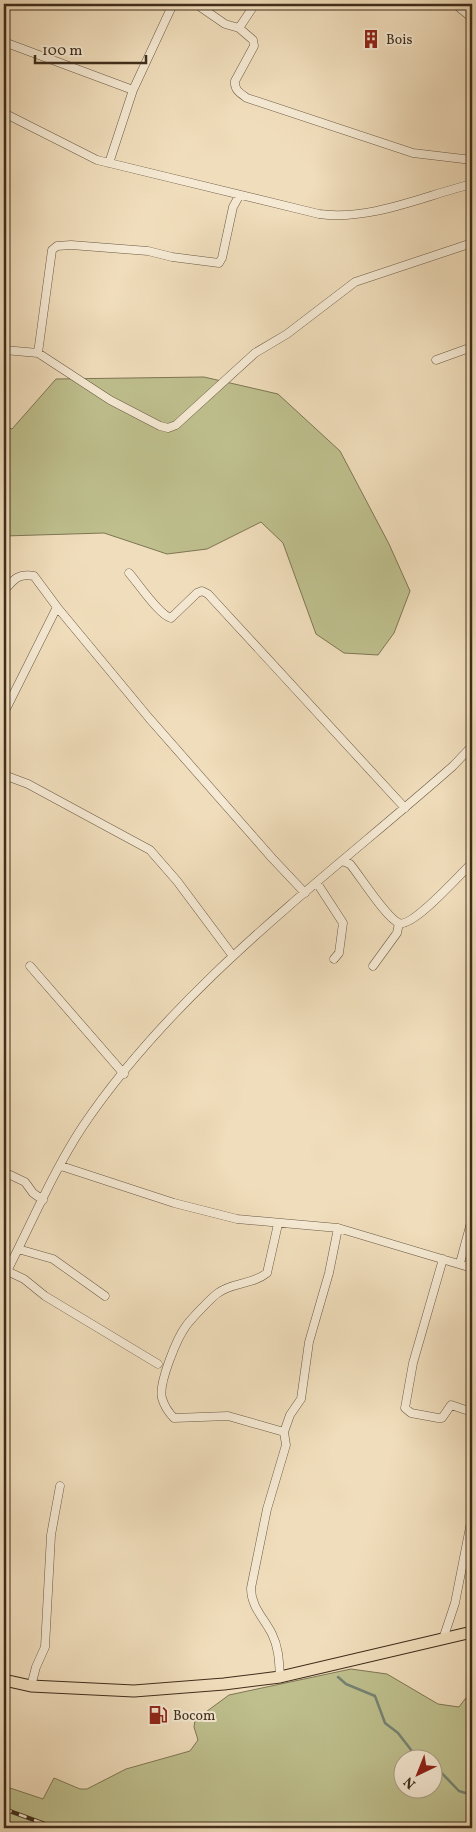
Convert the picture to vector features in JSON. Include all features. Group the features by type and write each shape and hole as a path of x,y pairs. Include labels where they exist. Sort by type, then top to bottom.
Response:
{"highway":[{"path":"4,1680 31,1686 134,1691 170,1690 280,1677 472,1632"}],"street":[{"path":"109,163 133,90 174,4"},
{"path":"196,4 225,24 239,28 255,43 235,80 234,86 247,98 413,153 472,160"},
{"path":"239,28 255,4"},
{"path":"455,4 472,18"},
{"path":"4,42 133,90"},
{"path":"4,114 64,145 109,163 305,212 336,215 382,210 472,184"},
{"path":"38,353 52,250 57,246 71,245 148,251 172,257 219,263 222,258 233,207 239,196"},
{"path":"4,350 38,353 110,400 160,426 168,428 176,425 255,353 287,334 355,282 472,243"},
{"path":"436,360 472,347"},
{"path":"129,573 167,617 171,618 197,593 202,591 208,594 405,808"},
{"path":"4,591 16,576 23,574 34,576 57,607 210,788 305,893"},
{"path":"4,712 57,607"},
{"path":"158,1364 45,1296 24,1279 5,1274 84,1126 124,1074 184,1002 233,956 405,808 472,746"},
{"path":"4,775 28,784 150,850 188,894 233,956"},
{"path":"342,861 350,864 389,915 399,923 406,923 433,902 472,863"},
{"path":"317,883 343,923 339,953 334,959"},
{"path":"373,966 397,933 399,923"},
{"path":"30,966 124,1074"},
{"path":"61,1166 174,1203 237,1219 338,1228 472,1268"},
{"path":"4,1172 25,1182 43,1200"},
{"path":"460,1264 472,1219"},
{"path":"278,1224 267,1273 249,1283 224,1289 216,1293 186,1325 178,1340 161,1389 162,1398 174,1418 228,1416 284,1432"},
{"path":"280,1677 279,1652 273,1635 251,1600 251,1588 267,1509 286,1445 284,1432 290,1415 301,1399 309,1342 329,1273 338,1228"},
{"path":"18,1249 52,1259 105,1296"},
{"path":"443,1259 413,1362 404,1408 411,1413 438,1418 442,1418 451,1405 472,1412"},
{"path":"31,1686 36,1666 45,1647 51,1535 60,1486"},
{"path":"443,1639 455,1603 472,1517"}],"green space":[{"path":"204,377 278,394 340,451 389,544 410,591 394,633 378,655 344,653 316,634 283,543 261,522 207,549 167,554 104,533 4,536 4,426 12,429 56,379"},
{"path":"351,1669 387,1674 438,1704 459,1707 472,1690 472,1828 4,1828 4,1786 43,1799 54,1778 80,1789 87,1789 126,1769 190,1751 198,1740 194,1727 195,1720 229,1695"}],"waterway":[{"path":"338,1677 346,1684 375,1696 385,1723 398,1733 411,1750"},
{"path":"444,1775 459,1791 472,1795"}],"railway":[{"path":"4,1809 56,1828"}],"place":[{"name":"Bois","path":"371,39"},
{"name":"Bocom","path":"158,1715"}]}
